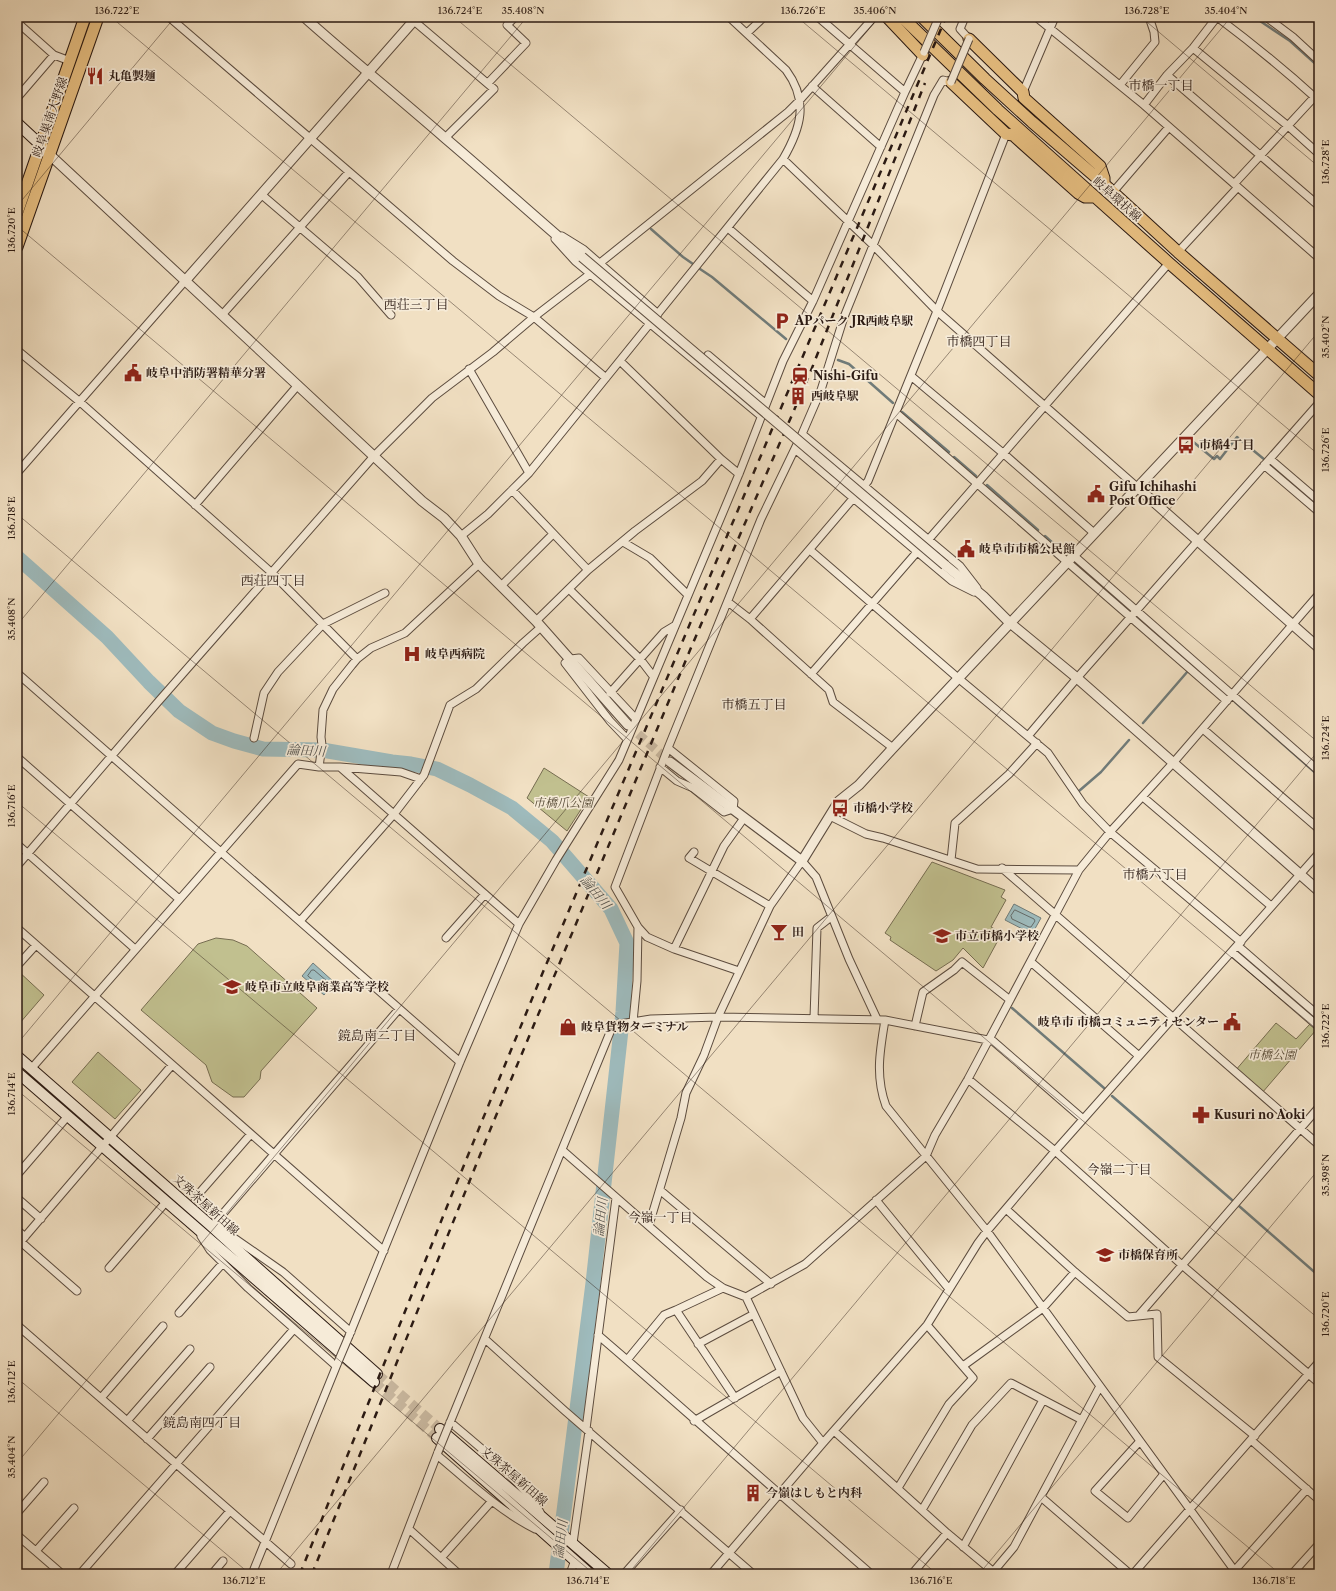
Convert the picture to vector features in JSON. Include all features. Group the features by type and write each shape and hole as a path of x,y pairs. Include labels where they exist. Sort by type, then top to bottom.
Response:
{"main road":[{"name":"岐阜巣南大野線","path":"17,213 86,17"},
{"name":"岐阜巣南大野線","path":"17,247 98,17"},
{"path":"887,17 924,53"},
{"name":"岐阜環状線","path":"902,17 998,110 1094,197 1319,394"},
{"name":"岐阜環状線","path":"922,17 985,79 1109,188 1178,252 1319,375"},
{"path":"969,39 1023,92 1024,98 1100,166 1109,188"},
{"path":"951,82 1006,134 1013,135 1078,193 1085,197 1094,197"},
{"path":"17,123 50,155"},
{"name":"文殊茶屋新田線","path":"17,1056 110,1139 212,1224 243,1256 376,1378 197,1229 17,1072"},
{"name":"文殊茶屋新田線","path":"444,1428 549,1524 608,1574"},
{"name":"文殊茶屋新田線","path":"444,1428 546,1535 590,1574"}],"street":[{"path":"169,17 453,262 499,296 534,317 606,378"},
{"path":"304,17 368,74 446,138 540,222 945,565 984,596"},
{"path":"488,83 526,43 508,25 515,17"},
{"path":"461,536 488,514 529,473 783,159 794,140 800,119 800,101 798,91 793,80 786,70 729,17"},
{"path":"747,33 764,17"},
{"path":"818,17 905,92"},
{"path":"600,264 800,101 874,17"},
{"path":"252,1574 460,1062 519,924 599,789 619,760 626,739 636,719 740,474 786,354 813,301 905,92 940,17"},
{"path":"739,971 674,949 647,937 638,927 615,887 660,767 761,519 802,434 826,378 844,317 934,95 943,80 951,82 969,39 960,29 965,17"},
{"path":"1036,17 1144,105 1318,254"},
{"path":"1023,92 1055,17"},
{"path":"1120,86 1155,42 1154,32 1149,17"},
{"path":"1144,105 1167,75 1193,48 1217,17 1264,53 1317,97 1261,155 1178,252"},
{"path":"1266,17 1293,37 1319,61"},
{"path":"17,473 415,19 494,89 446,138"},
{"path":"17,22 54,55 70,61"},
{"path":"1193,48 1288,126 1319,154"},
{"path":"17,98 54,55"},
{"path":"1167,75 1319,206"},
{"path":"812,86 881,147"},
{"path":"1109,188 1169,127"},
{"path":"750,619 868,481 937,311 1006,134"},
{"path":"50,155 461,536 479,564 539,624 571,659 590,684 628,725"},
{"path":"783,159 874,246 937,311 1319,648"},
{"path":"222,315 349,172"},
{"path":"262,195 358,277 391,315"},
{"path":"540,222 583,249 658,314"},
{"path":"540,222 590,274 761,416"},
{"path":"728,228 813,301"},
{"path":"929,539 1169,263"},
{"path":"17,866 157,703 374,456 432,398 469,369 494,352 534,317 590,274"},
{"path":"650,1225 681,1118 686,1093 704,1055 718,1017 770,906 802,861 839,801 859,785 1009,622 1138,488 1319,294"},
{"path":"17,350 80,402 272,573 356,659"},
{"path":"708,355 766,404"},
{"path":"620,361 721,460 740,474"},
{"path":"469,369 529,473"},
{"path":"911,376 1004,454 1094,533"},
{"path":"195,504 298,385"},
{"path":"1028,736 1077,678 1319,403"},
{"path":"896,413 978,484 1137,611 1319,771"},
{"path":"802,434 960,566 984,596 1009,622 1077,678 1319,891"},
{"path":"795,449 952,581 984,596"},
{"path":"1270,459 1319,501"},
{"path":"300,921 394,814 423,777 450,705 476,690 527,639 588,570 635,531 702,481 721,460"},
{"path":"1264,465 1319,512"},
{"path":"512,490 588,570"},
{"path":"501,586 553,534"},
{"path":"623,542 650,558 688,595"},
{"path":"810,550 958,678 1048,753 1083,804 1110,832 1240,944 1319,1016"},
{"path":"811,674 917,552"},
{"path":"1070,558 1130,618 1227,701"},
{"path":"319,764 322,745 321,737 323,710 333,689 356,659 371,648 405,633 479,564"},
{"path":"570,590 640,659 654,676"},
{"path":"254,738 264,694 278,672 323,624 384,593"},
{"path":"746,1297 805,1264 926,1156 935,1135 968,1079 1079,870 1110,832 1203,729 1319,594"},
{"path":"728,602 750,619 829,690 833,702 893,748"},
{"path":"610,692 664,632 675,626"},
{"path":"626,739 610,721 566,664 571,659 579,658 636,719"},
{"path":"17,673 460,1062"},
{"path":"1203,729 1319,829"},
{"path":"951,860 956,823 1009,774 1037,743"},
{"path":"668,748 734,801 733,809"},
{"path":"17,757 180,899"},
{"path":"670,762 802,861 816,877 831,917 881,1020 878,1062 881,1094 886,1106 987,1231 1236,1572 1307,1489"},
{"path":"31,1069 298,764 319,764 401,772 423,777"},
{"path":"340,767 519,924"},
{"path":"660,767 677,781 693,788 724,812 733,809"},
{"path":"1143,797 1271,906"},
{"path":"830,816 866,834 977,869 1002,868 1079,870"},
{"path":"674,949 724,846 744,818"},
{"path":"17,844 136,949"},
{"path":"694,852 689,858 770,906"},
{"path":"710,1574 927,1325 987,1231 1083,1119 1240,944 1271,906 1319,853"},
{"path":"1002,868 1055,916 1174,1017 1319,1145"},
{"path":"446,938 485,894"},
{"path":"814,1018 817,928 831,917"},
{"path":"633,1022 637,981 638,927"},
{"path":"17,928 273,1155 384,1251"},
{"path":"17,966 36,944"},
{"path":"1232,952 1319,1027"},
{"path":"915,1026 923,992 954,970 962,962 1010,1000"},
{"path":"1030,962 1139,1056"},
{"path":"350,1334 283,1272 212,1224 399,1009"},
{"path":"391,1574 438,1453 444,1428 485,1339 613,1025 651,1019 718,1017 881,1020 993,1041 1083,1119"},
{"path":"21,1242 172,1066"},
{"path":"968,1079 1055,1151 1182,1265 1319,1383"},
{"path":"1139,1315 1319,1107"},
{"path":"17,1175 67,1117"},
{"path":"195,1198 250,1134"},
{"path":"562,1150 614,1196 650,1225 707,1277 723,1288 746,1297 802,1418 823,1443"},
{"path":"661,1191 770,1284"},
{"path":"572,1542 588,1430 614,1196"},
{"path":"17,1198 41,1219"},
{"path":"876,1200 949,1289"},
{"path":"108,1268 166,1202"},
{"path":"1006,1209 1075,1272 1128,1317 1157,1314 1158,1357 1253,1438 1319,1500"},
{"path":"197,1229 210,1250 248,1288 294,1329 337,1364"},
{"path":"17,1230 21,1242 77,1291"},
{"path":"179,1313 223,1263"},
{"path":"963,1366 1043,1308 1075,1272"},
{"path":"626,1360 664,1316 723,1288"},
{"path":"676,1310 734,1398"},
{"path":"698,1344 754,1314"},
{"path":"17,1325 291,1564"},
{"path":"898,1488 949,1404 974,1378 927,1325"},
{"path":"101,1398 163,1326"},
{"path":"80,1574 294,1329"},
{"path":"598,1335 694,1421 871,1574"},
{"path":"485,1339 565,1411 753,1574"},
{"path":"127,1421 190,1349"},
{"path":"1133,1574 1319,1362"},
{"path":"147,1438 210,1367"},
{"path":"694,1421 781,1372"},
{"path":"922,1510 972,1425 1011,1383 1082,1420"},
{"path":"834,1430 947,1533 994,1573 1014,1547 1100,1386"},
{"path":"963,1547 1043,1400"},
{"path":"1140,1441 1095,1491 1128,1518 1164,1474"},
{"path":"438,1453 491,1502 546,1535"},
{"path":"17,1513 44,1482"},
{"path":"1041,1497 1130,1574"},
{"path":"441,1558 491,1502"},
{"path":"36,1552 74,1508"},
{"path":"624,1574 680,1510"},
{"path":"175,1574 230,1511"},
{"path":"409,1529 459,1574"},
{"path":"912,1574 947,1533"},
{"path":"17,1535 62,1574"},
{"path":"1292,1574 1319,1544"},
{"path":"570,1574 572,1558"},
{"path":"212,1574 223,1561"}],"green space":[{"name":"市橋爪公園","path":"544,768 589,797 567,831 527,798"},
{"path":"932,862 1005,890 1001,897 1006,900 991,927 1002,933 983,968 963,948 953,960 936,971 890,940 891,937 885,933"},
{"path":"216,938 233,940 247,946 317,1008 261,1071 260,1079 244,1097 233,1097 212,1082 206,1065 141,1010 198,944"},
{"path":"17,970 44,995 19,1024 17,1022"},
{"name":"市橋公園","path":"1276,1023 1296,1039 1310,1024 1316,1030 1262,1093 1235,1071"},
{"path":"98,1052 141,1090 115,1119 72,1082"}],"water":[{"path":"1014,904 1041,918 1032,934 1005,920"},
{"path":"313,963 335,983 324,995 302,976"}],"waterway":[{"path":"1254,17 1290,41 1319,67"},
{"path":"651,229 693,264"},
{"path":"700,269 712,277 786,339"},
{"path":"838,360 849,364 893,403"},
{"path":"902,412 949,452"},
{"path":"1191,440 1214,459 1217,456 1220,459 1237,437 1265,460"},
{"path":"954,457 976,476"},
{"path":"1274,468 1319,507"},
{"path":"987,485 1038,530"},
{"path":"1045,536 1064,553"},
{"name":"論田川","path":"17,557 107,637 149,682 179,711 212,733 263,749 322,750 437,769 512,808 552,841 611,909 627,943 623,1012 593,1283 556,1574"},
{"path":"1077,564 1129,610"},
{"path":"1140,620 1225,694"},
{"path":"1143,723 1188,671"},
{"path":"1235,702 1319,776"},
{"path":"1079,791 1101,772 1129,740"},
{"path":"1242,956 1319,1022"},
{"path":"1012,1008 1104,1088"},
{"path":"1112,1096 1232,1200"},
{"path":"1239,1206 1319,1276"}],"tunnel":[{"path":"628,725 670,762"},
{"path":"377,1374 440,1429"},
{"path":"374,1382 437,1438"}],"railway":[{"path":"300,1574 446,1209 543,972 946,17"},
{"path":"312,1574 488,1135 693,643 808,378 925,83"}],"place":[{"name":"丸亀製麺","path":"95,76"},
{"name":"APパーク JR西岐阜駅","path":"782,321"},
{"name":"岐阜中消防署精華分署","path":"133,373"},
{"name":"Nishi-Gifu","path":"800,376"},
{"name":"西岐阜駅","path":"798,396"},
{"name":"市橋4丁目","path":"1186,445"},
{"name":"Gifu Ichihashi Post Office","path":"1096,494"},
{"name":"岐阜市市橋公民館","path":"966,549"},
{"name":"岐阜西病院","path":"412,654"},
{"name":"市橋小学校","path":"840,808"},
{"name":"田","path":"779,932"},
{"name":"市立市橋小学校","path":"942,936"},
{"name":"岐阜市立岐阜商業高等学校","path":"232,987"},
{"name":"岐阜市 市橋コミュニティセンター","path":"1232,1022"},
{"name":"岐阜貨物ターミナル","path":"568,1027"},
{"name":"Kusuri no Aoki","path":"1201,1115"},
{"name":"市橋保育所","path":"1105,1255"},
{"name":"今嶺はしもと内科","path":"753,1493"}],"district":[{"name":"市橋一丁目","path":"1161,85"},
{"name":"西荘三丁目","path":"416,304"},
{"name":"市橋四丁目","path":"979,341"},
{"name":"西荘四丁目","path":"273,580"},
{"name":"市橋五丁目","path":"754,704"},
{"name":"市橋六丁目","path":"1155,874"},
{"name":"鏡島南二丁目","path":"377,1035"},
{"name":"今嶺二丁目","path":"1119,1169"},
{"name":"今嶺一丁目","path":"660,1217"},
{"name":"鏡島南四丁目","path":"202,1422"}]}
